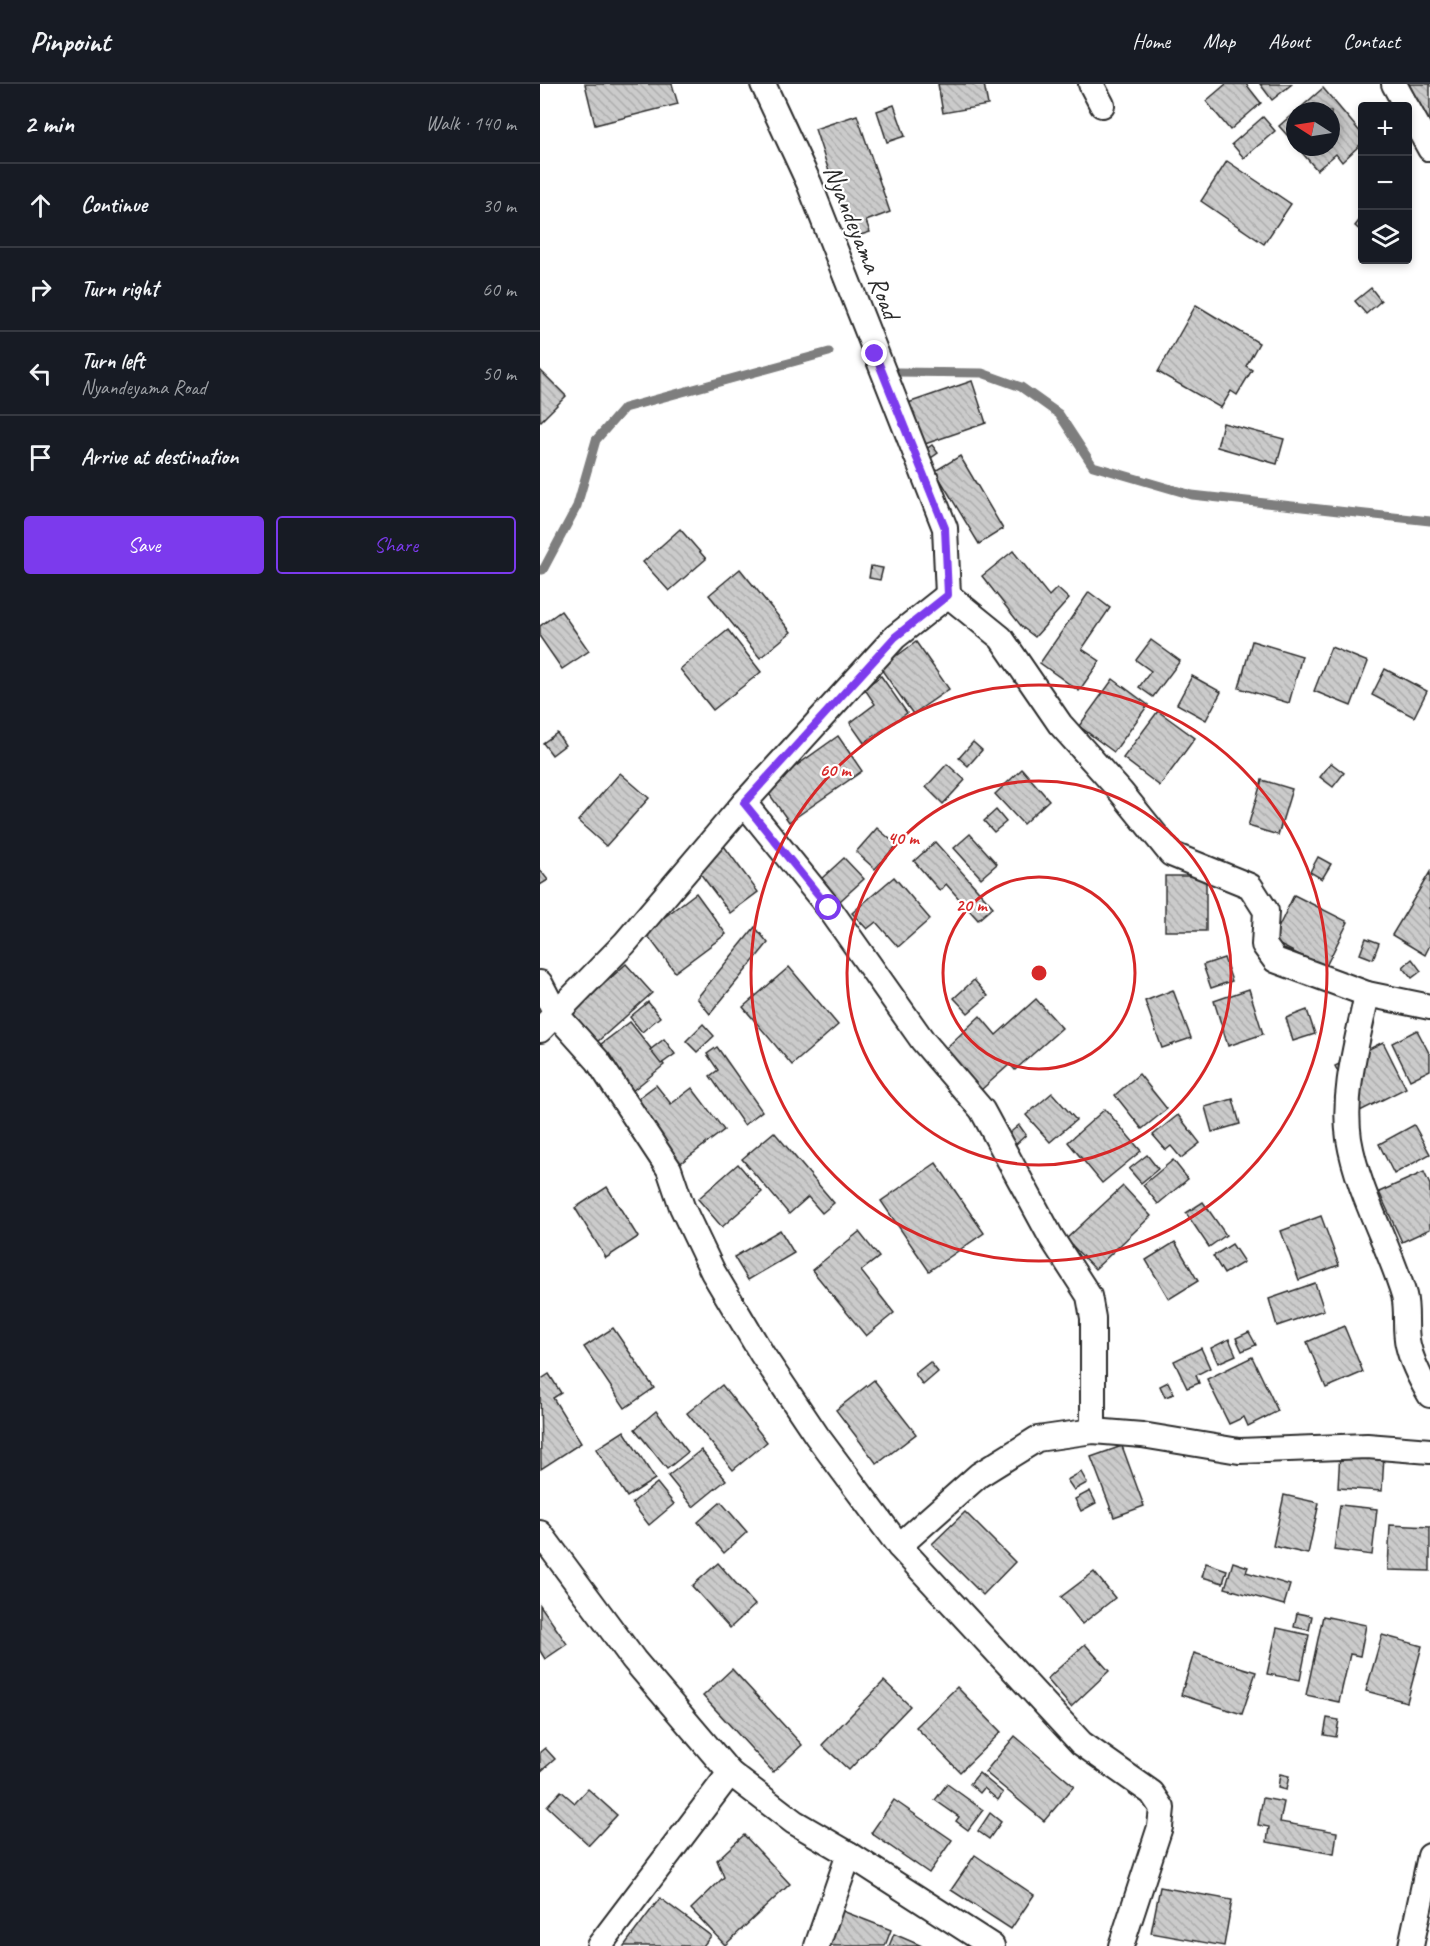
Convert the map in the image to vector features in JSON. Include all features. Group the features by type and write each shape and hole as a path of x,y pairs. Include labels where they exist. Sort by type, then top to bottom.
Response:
{"street":[{"name":"Nyandeyama Road","path":"763,84 809,183 945,528 948,595"},
{"path":"1394,84 1404,102"},
{"path":"1412,117 1430,149"},
{"path":"548,1022 625,943 744,803 895,637 948,595 1001,638 1060,724 1121,792 1171,854 1250,886 1266,911 1264,945 1275,960 1367,994 1430,1007"},
{"path":"744,803 829,908 923,1041 982,1110 1051,1237 1089,1296 1093,1318 1093,1431"},
{"path":"540,983 548,1022 598,1060 669,1169 682,1207 713,1272 762,1354 817,1436 899,1546 1081,1743 1152,1793 1162,1808 1160,1827 1121,1946"},
{"path":"1367,994 1350,1079 1349,1138 1356,1168 1404,1297 1408,1345 1419,1375 1430,1395"},
{"path":"899,1546 979,1475 1037,1439 1093,1431 1142,1435 1239,1451 1367,1446 1430,1451"},
{"path":"540,1534 634,1660 730,1773 794,1822 849,1854 992,1946"},
{"path":"599,1946 730,1773"},
{"path":"817,1946 849,1854"},
{"path":"1411,1946 1430,1856"}],"building":[{"path":"585,84 672,84 678,104 595,125"},
{"path":"938,84 984,84 988,105 943,113"},
{"path":"1226,84 1246,84 1261,103 1230,130 1206,101"},
{"path":"1260,84 1292,84 1272,100"},
{"path":"1403,84 1430,84 1430,135"},
{"path":"1323,88 1335,102 1307,102"},
{"path":"894,105 905,136 887,142 877,111"},
{"path":"1340,108 1358,129 1358,147 1342,162 1338,156 1340,156"},
{"path":"857,115 890,212 866,221 870,232 851,238 815,129"},
{"path":"1263,117 1275,131 1244,158 1232,144"},
{"path":"1286,120 1286,134 1279,126"},
{"path":"1305,156 1334,156 1317,170"},
{"path":"1227,161 1291,204 1264,244 1201,201"},
{"path":"1371,288 1381,301 1366,314 1355,301"},
{"path":"1196,305 1259,343 1246,366 1252,370 1237,395 1231,391 1221,408 1158,372"},
{"path":"540,370 566,396 540,422"},
{"path":"972,381 986,423 922,445 908,403"},
{"path":"1223,423 1284,439 1277,464 1217,447"},
{"path":"932,445 938,453 928,460 922,452"},
{"path":"960,456 1003,529 979,544 935,471"},
{"path":"680,529 706,559 669,591 643,562"},
{"path":"1013,551 1049,596 1057,588 1069,599 1035,637 1022,627 982,576"},
{"path":"871,566 883,568 880,580 869,578"},
{"path":"740,569 791,632 760,658 709,595"},
{"path":"1089,592 1110,608 1082,649 1100,661 1079,691 1040,663"},
{"path":"561,611 589,651 562,669 540,637 540,626"},
{"path":"728,630 761,672 713,710 680,669"},
{"path":"1151,640 1180,661 1153,697 1139,687 1151,671 1136,660"},
{"path":"1252,641 1302,656 1289,703 1239,688"},
{"path":"916,642 949,689 913,714 876,662 894,649 898,655"},
{"path":"1331,647 1368,662 1351,706 1314,691"},
{"path":"1385,669 1427,691 1414,717 1372,695"},
{"path":"881,676 907,713 864,743 850,723 875,704 864,688"},
{"path":"1192,676 1221,692 1206,720 1177,704"},
{"path":"1113,679 1148,705 1114,752 1079,726"},
{"path":"1158,711 1195,738 1160,786 1123,758"},
{"path":"557,733 565,745 552,755 543,743"},
{"path":"838,736 862,771 789,822 765,788"},
{"path":"973,742 982,750 968,766 959,758"},
{"path":"1331,763 1344,773 1333,787 1320,777"},
{"path":"947,764 965,780 943,804 926,787"},
{"path":"1022,769 1049,800 1023,824 995,794"},
{"path":"620,773 649,798 606,846 578,821"},
{"path":"1262,780 1292,789 1278,835 1248,826"},
{"path":"996,810 1006,822 994,832 984,821"},
{"path":"877,828 897,845 875,869 856,852"},
{"path":"970,834 997,864 981,878 954,848"},
{"path":"935,842 993,907 978,920 946,884 940,891 914,861"},
{"path":"724,846 758,892 730,913 696,868"},
{"path":"1318,857 1331,864 1322,879 1310,872"},
{"path":"844,858 864,879 840,901 821,879"},
{"path":"540,870 548,880 540,885"},
{"path":"1430,872 1430,945 1425,955 1392,935"},
{"path":"1165,876 1206,876 1206,931 1165,931"},
{"path":"894,877 930,919 898,947 876,922 867,929 852,913"},
{"path":"696,893 726,934 675,972 645,932"},
{"path":"1294,895 1348,922 1325,968 1272,941"},
{"path":"755,927 768,943 710,1014 697,998"},
{"path":"1366,938 1379,943 1373,959 1360,954"},
{"path":"1224,958 1232,981 1211,988 1203,965"},
{"path":"1412,959 1421,971 1412,978 1403,967"},
{"path":"626,964 652,993 597,1042 571,1014"},
{"path":"789,967 838,1025 792,1065 743,1007"},
{"path":"974,980 988,996 968,1013 954,998"},
{"path":"1249,989 1263,1034 1228,1046 1214,1001"},
{"path":"1173,990 1191,1038 1162,1048 1145,1001"},
{"path":"1036,999 1062,1028 1015,1070 1010,1064 981,1090 945,1049 980,1016 996,1035"},
{"path":"648,1002 660,1017 642,1032 630,1017"},
{"path":"1307,1010 1315,1034 1293,1041 1286,1018"},
{"path":"630,1022 664,1065 631,1092 596,1048"},
{"path":"703,1024 714,1036 697,1052 686,1041"},
{"path":"1417,1030 1430,1055 1430,1070 1410,1080 1392,1043"},
{"path":"664,1039 675,1054 661,1064 650,1050"},
{"path":"1383,1042 1406,1088 1358,1112 1335,1066"},
{"path":"717,1047 762,1111 744,1125 710,1076 718,1070 707,1054"},
{"path":"1139,1074 1167,1109 1142,1129 1115,1095"},
{"path":"656,1085 671,1104 692,1088 724,1130 678,1165 632,1103"},
{"path":"1052,1093 1076,1120 1050,1142 1026,1115"},
{"path":"1233,1099 1240,1124 1212,1132 1205,1107"},
{"path":"1105,1109 1141,1151 1102,1183 1068,1142"},
{"path":"1178,1115 1200,1143 1181,1158 1171,1146 1166,1150 1153,1135"},
{"path":"1019,1125 1026,1135 1014,1146 1006,1136"},
{"path":"1414,1125 1430,1154 1394,1174 1379,1144"},
{"path":"774,1132 834,1203 822,1213 808,1197 789,1214 742,1159"},
{"path":"1147,1155 1158,1169 1141,1183 1129,1169"},
{"path":"1173,1160 1188,1179 1158,1204 1143,1185"},
{"path":"936,1163 984,1233 929,1271 881,1201"},
{"path":"738,1164 762,1192 722,1227 698,1199"},
{"path":"1424,1172 1430,1185 1430,1229 1402,1242 1379,1192"},
{"path":"1123,1186 1151,1216 1095,1269 1066,1239"},
{"path":"607,1187 638,1237 606,1258 575,1208"},
{"path":"1203,1202 1226,1235 1209,1247 1186,1213"},
{"path":"1321,1216 1339,1265 1299,1280 1281,1231"},
{"path":"780,1230 794,1253 748,1280 734,1257"},
{"path":"859,1232 879,1257 861,1271 894,1313 866,1336 812,1270"},
{"path":"1175,1242 1198,1281 1169,1299 1146,1260"},
{"path":"1232,1244 1244,1262 1224,1274 1213,1256"},
{"path":"1315,1283 1324,1310 1277,1326 1269,1299"},
{"path":"1344,1326 1363,1372 1326,1388 1307,1342"},
{"path":"613,1328 654,1388 625,1408 584,1347"},
{"path":"1249,1332 1256,1345 1242,1351 1236,1338"},
{"path":"1229,1339 1236,1355 1218,1363 1211,1348"},
{"path":"1201,1348 1210,1368 1196,1375 1199,1383 1187,1388 1174,1361"},
{"path":"1252,1357 1278,1411 1248,1426 1244,1417 1229,1424 1207,1379"},
{"path":"930,1362 938,1372 923,1385 915,1374"},
{"path":"549,1374 561,1393 553,1398 581,1443 541,1469 540,1380"},
{"path":"874,1380 916,1434 877,1464 836,1410"},
{"path":"1168,1382 1174,1394 1165,1397 1160,1386"},
{"path":"722,1385 767,1442 733,1470 687,1413"},
{"path":"656,1411 688,1452 667,1469 635,1429"},
{"path":"624,1431 655,1479 627,1497 596,1449"},
{"path":"1122,1446 1144,1506 1114,1517 1091,1457"},
{"path":"701,1450 726,1480 693,1507 668,1476"},
{"path":"1340,1452 1384,1455 1382,1491 1338,1488"},
{"path":"1081,1472 1087,1483 1074,1490 1067,1480"},
{"path":"657,1483 674,1504 649,1525 632,1503"},
{"path":"1090,1491 1096,1503 1081,1511 1075,1499"},
{"path":"1284,1495 1319,1503 1308,1554 1273,1546"},
{"path":"721,1502 747,1532 724,1553 698,1522"},
{"path":"1340,1505 1377,1509 1372,1555 1334,1550"},
{"path":"965,1512 1015,1562 983,1595 932,1544"},
{"path":"1390,1525 1430,1527 1430,1571 1388,1570"},
{"path":"1233,1562 1248,1567 1246,1572 1290,1585 1284,1605 1225,1588"},
{"path":"718,1563 755,1605 730,1628 692,1586"},
{"path":"1206,1563 1227,1570 1223,1583 1202,1577"},
{"path":"1094,1572 1115,1598 1082,1624 1061,1597"},
{"path":"540,1605 567,1644 545,1659 540,1651"},
{"path":"1297,1613 1312,1616 1309,1630 1294,1627"},
{"path":"1323,1616 1366,1625 1360,1656 1350,1654 1339,1702 1306,1695"},
{"path":"1277,1628 1309,1635 1300,1680 1267,1674"},
{"path":"1382,1635 1422,1646 1407,1702 1366,1691"},
{"path":"1085,1644 1109,1671 1071,1707 1047,1679"},
{"path":"1194,1653 1256,1672 1242,1714 1181,1695"},
{"path":"732,1669 802,1745 773,1772 703,1696"},
{"path":"884,1681 910,1706 849,1770 822,1745"},
{"path":"957,1687 1001,1732 960,1772 916,1727"},
{"path":"1327,1718 1339,1720 1336,1737 1324,1735"},
{"path":"1015,1736 1074,1786 1044,1821 985,1772"},
{"path":"545,1748 555,1759 540,1772 540,1752"},
{"path":"979,1773 1003,1793 998,1800 984,1788 980,1793 970,1784"},
{"path":"1280,1774 1289,1776 1286,1790 1278,1788"},
{"path":"947,1784 983,1810 968,1830 956,1821 959,1817 935,1800"},
{"path":"588,1789 617,1815 589,1845 547,1806 561,1791 575,1803"},
{"path":"1263,1798 1284,1802 1280,1822 1337,1832 1334,1854 1267,1842 1269,1827 1258,1825"},
{"path":"894,1800 952,1840 929,1873 871,1833"},
{"path":"990,1813 1001,1822 989,1839 978,1831"},
{"path":"744,1835 790,1884 725,1945 691,1909 724,1877 717,1860"},
{"path":"975,1855 1034,1895 1011,1929 951,1890"},
{"path":"1160,1887 1232,1900 1224,1946 1151,1933"},
{"path":"660,1898 711,1936 703,1946 624,1946"},
{"path":"840,1910 891,1930 885,1946 826,1946"},
{"path":"894,1934 922,1946 889,1946"}],"waterway":[{"path":"540,570 543,570 577,506 596,440 624,408 829,352"},
{"path":"897,372 982,373 1021,387 1059,414 1093,466 1192,495 1430,521"}],"route":[{"path":"829,908 744,803 895,637 948,595 945,528 875,354"}]}
